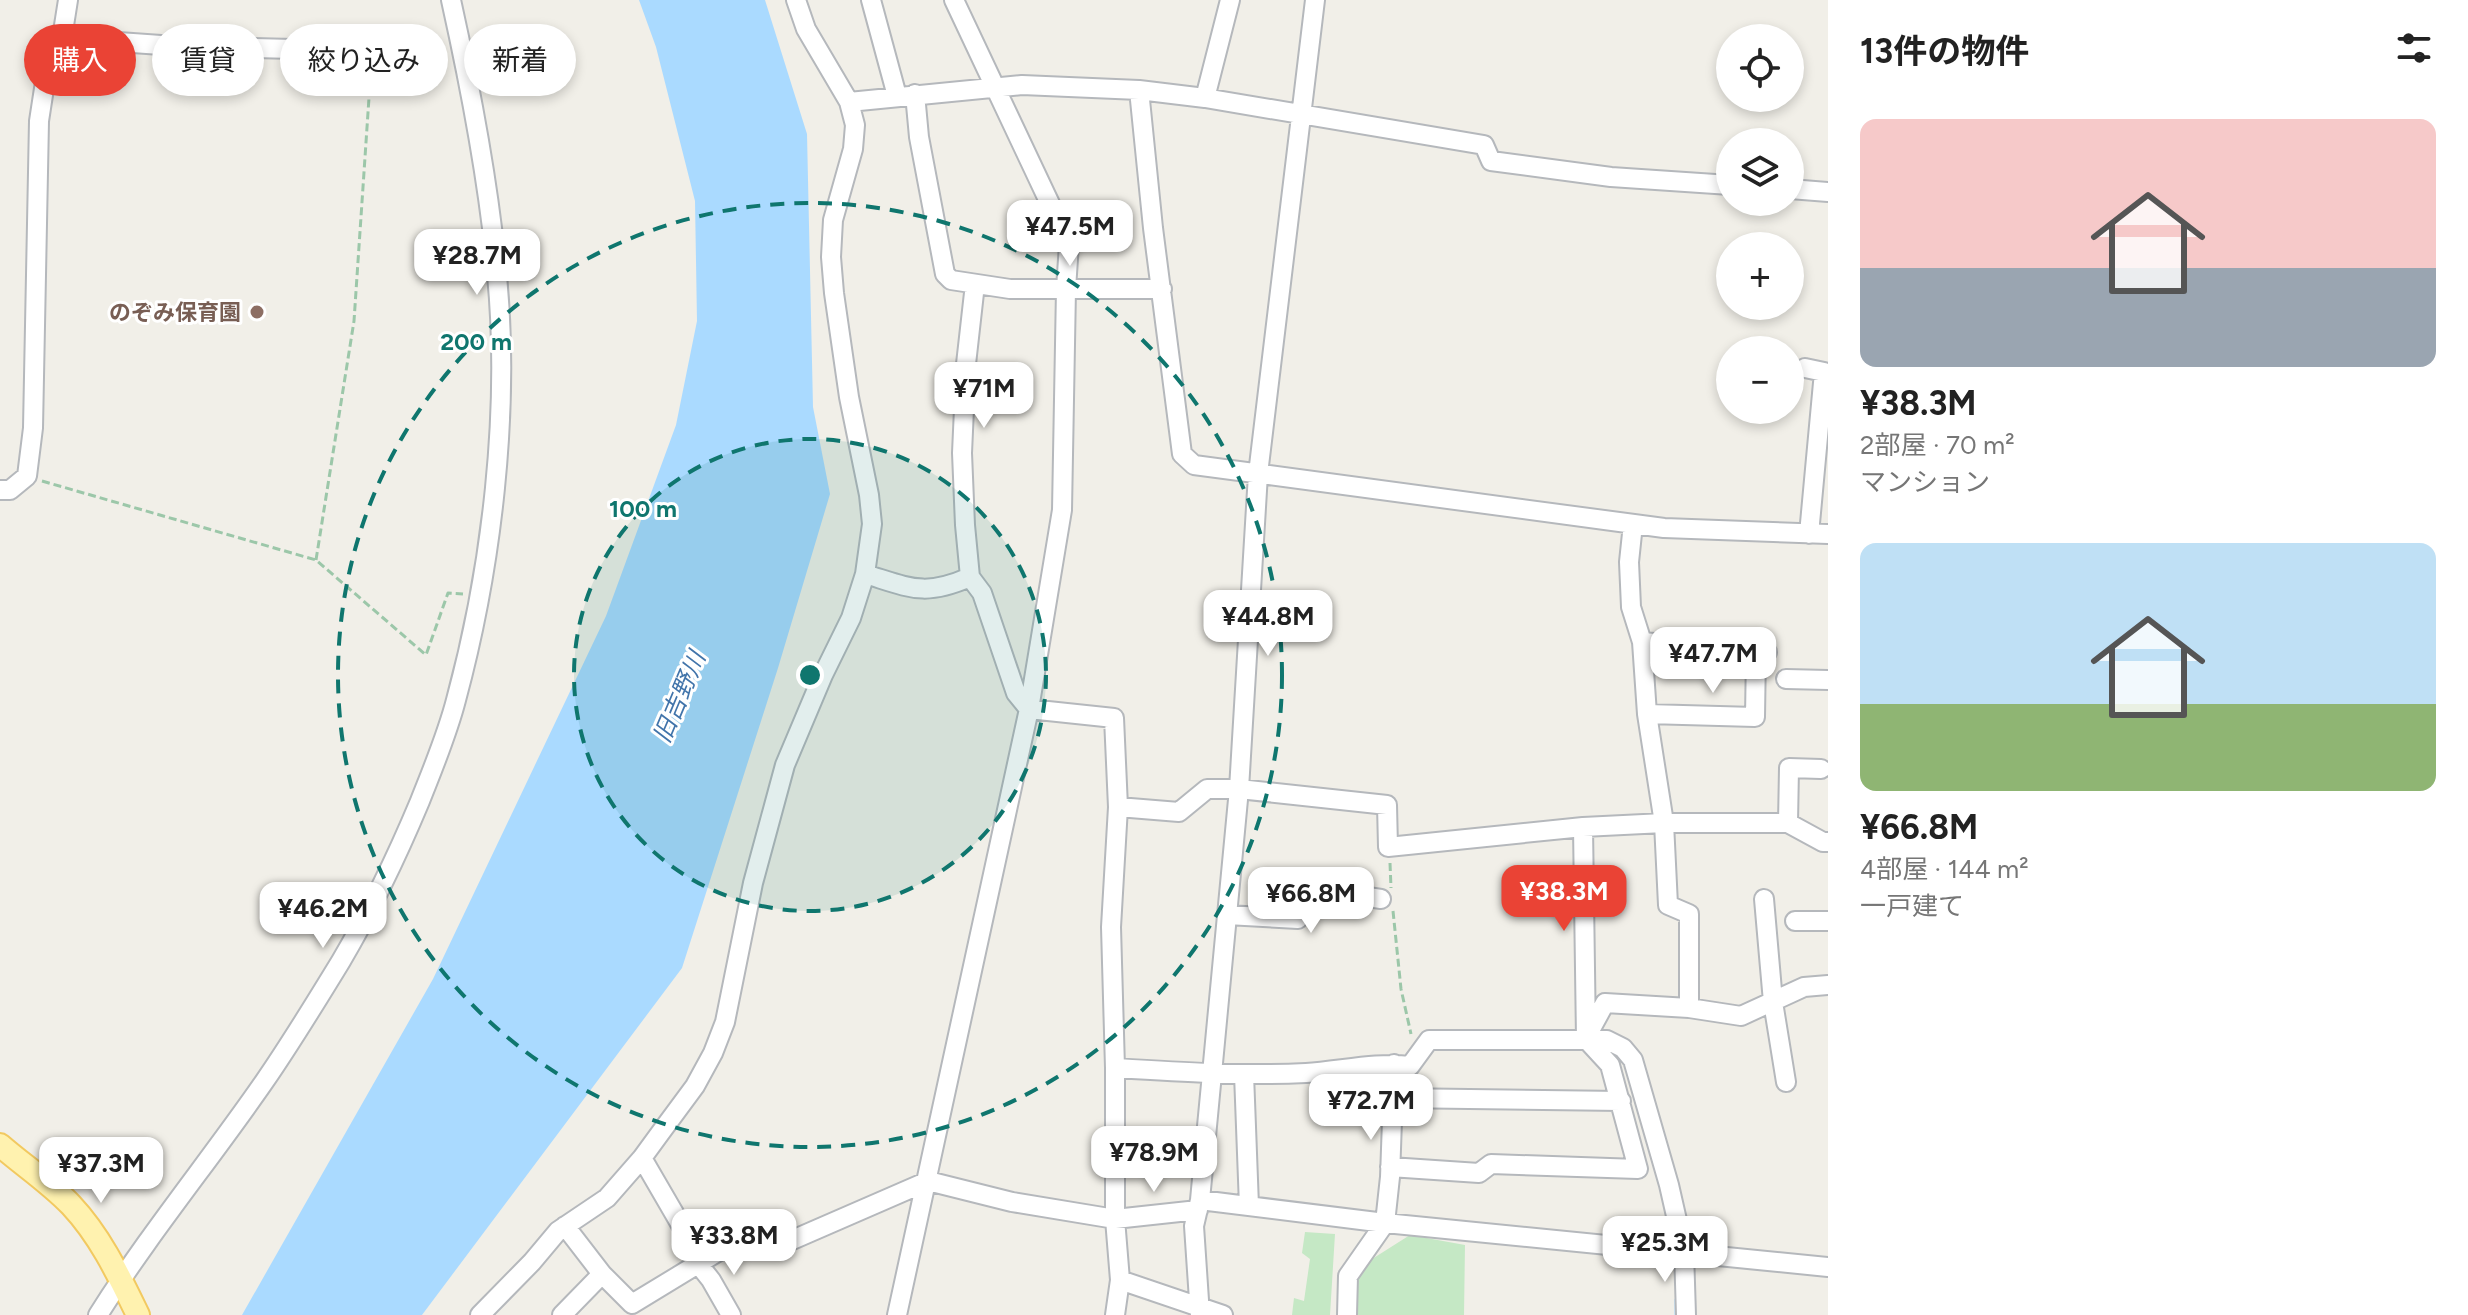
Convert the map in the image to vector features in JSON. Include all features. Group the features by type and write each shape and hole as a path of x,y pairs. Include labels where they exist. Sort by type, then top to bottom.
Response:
{"main road":[{"path":"0,1145 69,1204 100,1242 138,1315"}],"street":[{"path":"64,24 68,0"},
{"path":"98,1315 266,1080 341,960 400,848 437,760 456,702 480,596 494,488 501,389 497,277 487,194 451,0"},
{"path":"480,1315 565,1226 607,1198 642,1158 695,1086 713,1053 725,1022 753,883 785,765 851,618 865,574 872,524 869,495 849,397 831,257 833,220 853,149 855,125 849,102 806,29 796,0"},
{"path":"871,0 919,137 945,274 951,280 1010,289 1162,289"},
{"path":"897,1315 1029,709 1062,510 1069,244 954,0"},
{"path":"1205,98 1230,0"},
{"path":"1200,1310 1194,1226 1199,1205 1239,789 1258,474 1315,0"},
{"path":"136,43 280,49"},
{"path":"849,102 1022,85 1139,90 1205,98 1484,145 1491,161 1611,177 1716,184"},
{"path":"1139,90 1182,454 1194,465 1664,528 1819,534 1824,372 1805,368"},
{"path":"0,490 10,490 27,476 33,428 39,121 43,96"},
{"path":"1804,190 1828,192"},
{"path":"975,284 966,364 962,453 970,577 982,593 1016,693 1029,709 1114,718 1118,807 1111,927 1115,1219 1120,1280 1115,1315"},
{"path":"1633,524 1629,562 1631,607 1642,642 1647,714 1664,823 1668,905 1689,914 1689,1008"},
{"path":"865,574 916,590 946,587 970,577"},
{"path":"1642,642 1762,652 1755,717 1647,714"},
{"path":"1786,679 1828,680"},
{"path":"1788,823 1789,768 1821,769"},
{"path":"1118,807 1179,812 1207,789 1239,789 1387,805 1388,847 1583,827 1664,823 1788,823 1828,842"},
{"path":"1390,1167 1479,1173 1491,1164 1638,1169 1610,1065 1586,1039 1583,827"},
{"path":"1227,915 1298,919 1301,887 1389,901"},
{"path":"1764,899 1773,1002 1786,1082"},
{"path":"1795,921 1828,921"},
{"path":"1586,1039 1605,1003 1689,1008 1741,1016 1804,987 1828,985"},
{"path":"1115,1068 1212,1074 1307,1073 1394,1064 1410,1066 1429,1040 1607,1040 1623,1048 1633,1060 1669,1185 1684,1251 1686,1315"},
{"path":"1347,1315 1348,1276 1385,1223 1394,1064"},
{"path":"1244,1074 1249,1206"},
{"path":"1394,1098 1621,1101"},
{"path":"642,1158 731,1315"},
{"path":"565,1226 602,1274 632,1304 757,1228 790,1241 928,1181 1012,1202 1115,1219 1199,1205 1249,1206 1385,1223 1828,1267"},
{"path":"562,1315 602,1274"},
{"path":"1120,1280 1200,1310 1223,1315"}],"path":[{"path":"316,560 354,321 371,96"},
{"path":"27,476 316,560 426,655 448,593 480,596"},
{"path":"1388,847 1389,901 1401,989 1417,1057"}],"green space":[{"path":"1305,1232 1335,1234 1330,1315 1292,1315 1294,1298 1304,1301 1310,1259 1302,1253"},
{"path":"1410,1235 1465,1245 1464,1315 1353,1315 1354,1281 1361,1266"}],"water":[{"name":"旧吉野川","path":"639,0 765,0 807,134 813,407 830,494 778,668 682,968 422,1315 242,1315 433,979 606,616 676,425 697,321 695,201 656,47"}],"waterway":[{"path":"1677,1300 1677,1315"}],"place":[{"name":"のぞみ保育園","path":"257,312"}]}
